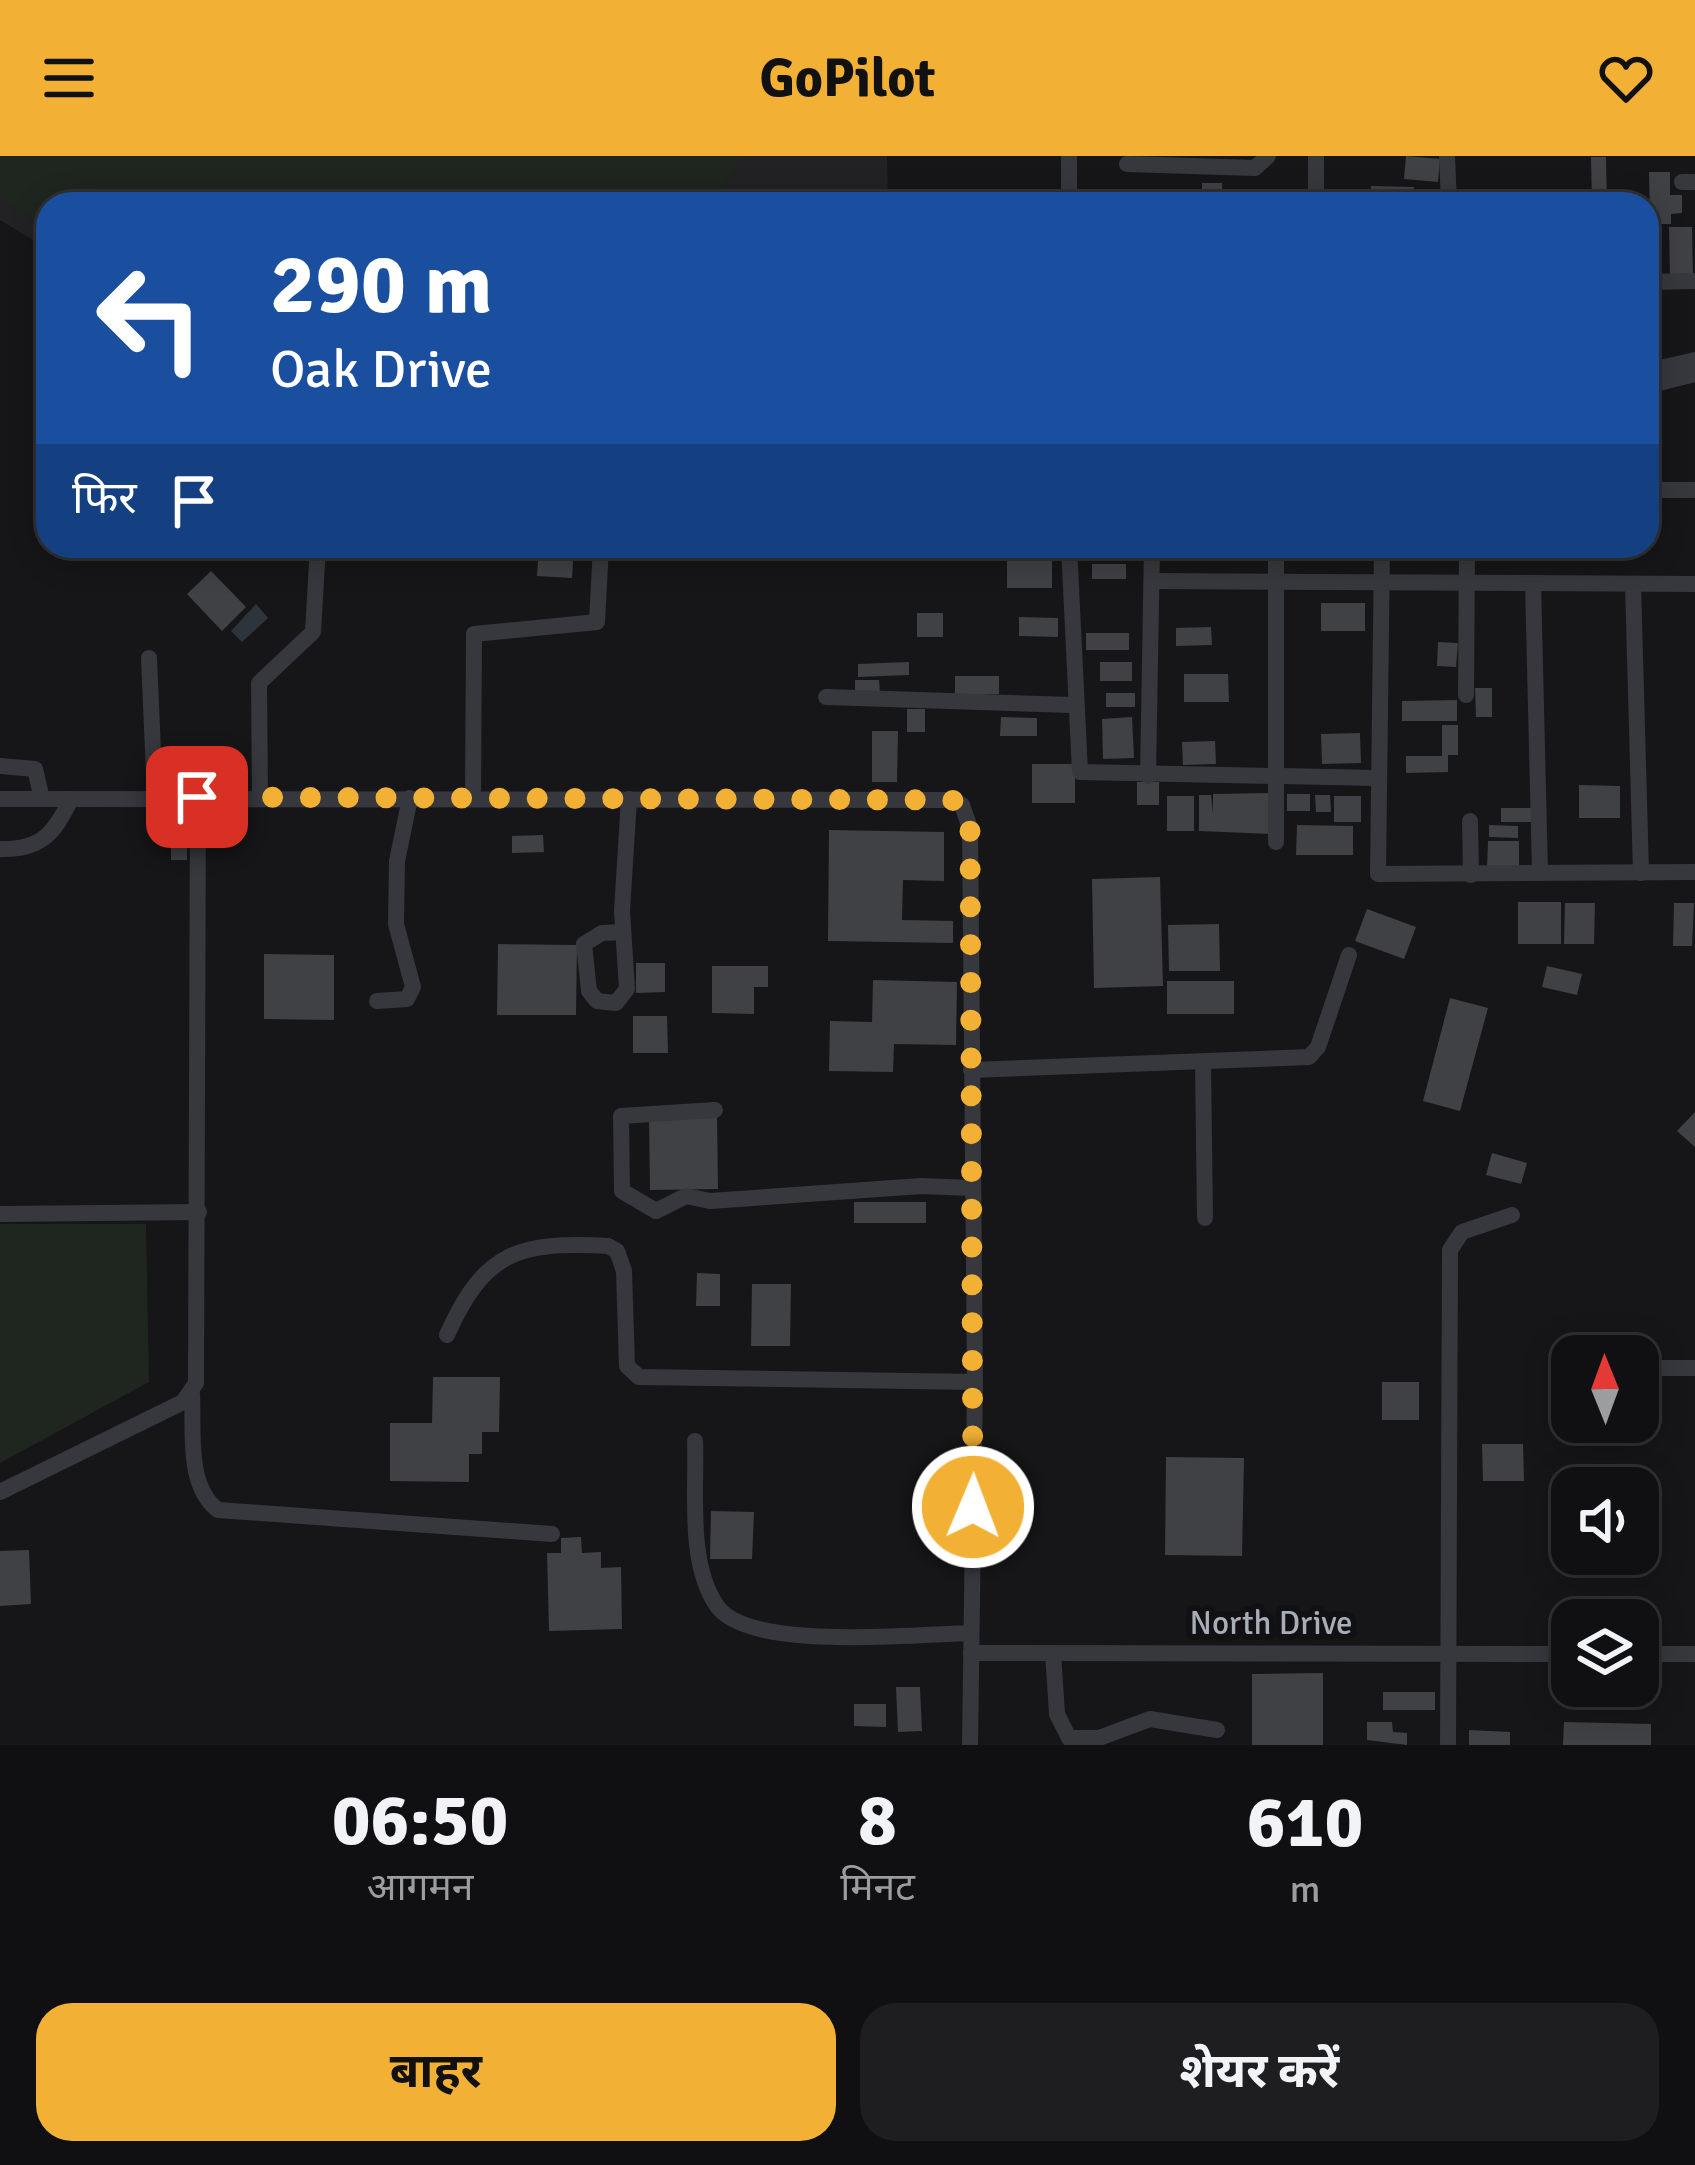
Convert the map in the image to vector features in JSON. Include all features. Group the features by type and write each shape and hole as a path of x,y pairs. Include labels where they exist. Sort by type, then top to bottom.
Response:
{"street":[{"path":"1069,156 1069,192"},
{"path":"1127,164 1255,168 1268,156"},
{"path":"1316,156 1316,192"},
{"path":"1447,156 1448,192"},
{"path":"1659,282 1695,281"},
{"path":"1659,368 1695,360"},
{"path":"1659,383 1695,374"},
{"path":"1659,490 1695,490"},
{"path":"260,798 259,682 313,632 317,558"},
{"path":"472,798 474,634 597,622 600,558"},
{"path":"1069,558 1072,705 1080,772 1376,778"},
{"path":"1148,776 1152,558"},
{"path":"1276,558 1276,842"},
{"path":"1381,558 1378,874 1695,872"},
{"path":"1466,695 1467,558"},
{"path":"1153,580 1695,584"},
{"path":"1533,583 1540,873"},
{"path":"1634,584 1641,873"},
{"path":"149,658 155,798"},
{"path":"826,697 1072,705"},
{"path":"0,766 35,769 42,799"},
{"path":"197,797 198,1364 192,1394 197,1475 206,1501 218,1510 552,1534"},
{"path":"377,1001 407,999 413,987 396,924 397,861 410,798"},
{"path":"0,799 952,800 962,805 970,828 975,1382 970,1745"},
{"path":"0,849 35,846 52,834 71,799"},
{"path":"623,932 628,799"},
{"path":"1470,821 1471,874"},
{"path":"971,1070 1309,1057 1318,1047 1349,956"},
{"path":"1203,1064 1205,1218"},
{"path":"715,1109 620,1116 622,1191 656,1211 686,1196 710,1201 921,1186 973,1188"},
{"path":"0,1214 199,1212"},
{"path":"1448,1745 1450,1250 1462,1232 1512,1215"},
{"path":"447,1335 473,1285 496,1260 608,1246 617,1251 624,1270 627,1366 639,1378 975,1382"},
{"path":"1659,1368 1695,1368"},
{"path":"0,1492 85,1454 192,1394"},
{"path":"695,1441 698,1540 704,1577 718,1609 746,1627 782,1634 971,1633"},
{"name":"North Drive","path":"971,1653 1551,1654"},
{"path":"1053,1653 1057,1714 1069,1738 1099,1738 1150,1719 1217,1730"},
{"path":"1659,1654 1695,1654"}],"shaded area":[{"path":"0,156 887,156 888,192 36,192 36,242 0,220"},
{"path":"0,156 744,156 718,192 36,192 36,221 0,199"},
{"path":"256,604 268,618 242,642 231,631"},
{"path":"0,1224 146,1224 149,1382 0,1463"}],"building":[{"path":"1406,156 1440,159 1438,182 1404,179"},
{"path":"1591,157 1606,157 1607,192 1592,192"},
{"path":"1649,172 1670,172 1670,195 1682,195 1682,213 1671,214 1671,224 1659,224 1659,192 1649,192"},
{"path":"1202,183 1222,183 1222,192 1202,192"},
{"path":"1371,186 1414,187 1414,192 1371,192"},
{"path":"1669,227 1692,227 1693,279 1670,279"},
{"path":"538,558 573,558 572,578 537,576"},
{"path":"1007,558 1052,558 1052,588 1007,588"},
{"path":"1092,564 1126,564 1126,579 1092,579"},
{"path":"211,571 246,607 222,631 187,594"},
{"path":"1321,603 1365,603 1365,631 1321,631"},
{"path":"917,613 943,613 943,637 917,637"},
{"path":"1019,617 1058,618 1058,637 1019,636"},
{"path":"1211,627 1212,645 1176,646 1176,628"},
{"path":"1086,633 1129,633 1129,650 1086,650"},
{"path":"1438,642 1458,643 1456,667 1437,666"},
{"path":"909,662 909,675 858,677 858,664"},
{"path":"1100,662 1132,662 1132,681 1100,681"},
{"path":"1184,674 1228,674 1229,702 1184,702"},
{"path":"955,676 999,676 999,694 955,694"},
{"path":"855,680 879,680 880,693 855,693"},
{"path":"1475,688 1492,688 1492,717 1476,717"},
{"path":"1106,693 1135,693 1135,707 1106,707"},
{"path":"1457,700 1457,721 1402,721 1402,701"},
{"path":"907,709 925,709 925,732 907,732"},
{"path":"1001,717 1037,718 1037,736 1000,736"},
{"path":"1132,717 1134,758 1103,759 1102,719"},
{"path":"1442,725 1458,725 1458,755 1448,755 1448,772 1406,773 1406,756 1442,756"},
{"path":"872,731 898,731 897,782 872,782"},
{"path":"1360,733 1361,763 1322,764 1321,734"},
{"path":"1215,741 1216,764 1183,765 1182,742"},
{"path":"1032,764 1075,764 1075,803 1032,803"},
{"path":"1137,782 1159,782 1159,805 1137,805"},
{"path":"1579,785 1620,786 1620,818 1579,818"},
{"path":"1271,793 1271,834 1199,831 1199,795 1211,795 1213,813 1213,794"},
{"path":"1287,794 1310,794 1310,811 1287,811"},
{"path":"1315,795 1330,795 1331,812 1316,812"},
{"path":"1167,796 1194,796 1194,831 1167,831"},
{"path":"1334,796 1361,796 1361,822 1334,822"},
{"path":"1501,808 1531,808 1531,822 1501,822"},
{"path":"171,819 187,819 187,860 171,860"},
{"path":"1297,825 1353,826 1353,855 1296,855"},
{"path":"1489,825 1518,826 1518,838 1489,837"},
{"path":"829,830 944,832 944,881 903,880 902,920 953,921 953,943 828,941"},
{"path":"543,835 544,852 512,853 512,836"},
{"path":"1488,841 1519,841 1519,869 1487,869"},
{"path":"1160,877 1163,986 1094,988 1092,879"},
{"path":"1518,902 1561,902 1561,944 1518,944"},
{"path":"1565,903 1595,903 1594,944 1564,944"},
{"path":"1674,903 1694,903 1692,946 1673,946"},
{"path":"1367,909 1416,927 1404,959 1355,941"},
{"path":"1219,924 1220,971 1169,971 1168,925"},
{"path":"498,944 577,945 576,1015 497,1015"},
{"path":"264,954 334,955 334,1020 264,1019"},
{"path":"636,963 665,963 665,992 636,993"},
{"path":"712,966 768,966 768,987 754,987 754,1014 712,1013"},
{"path":"1547,966 1582,974 1577,995 1542,987"},
{"path":"873,980 957,982 956,1045 894,1044 893,1072 829,1071 830,1021 872,1022"},
{"path":"1167,981 1234,981 1234,1014 1167,1014"},
{"path":"1450,998 1488,1008 1460,1111 1423,1101"},
{"path":"633,1016 667,1016 668,1053 633,1053"},
{"path":"1695,1112 1695,1147 1677,1131"},
{"path":"717,1117 718,1189 650,1190 649,1118"},
{"path":"1492,1153 1527,1163 1521,1184 1486,1175"},
{"path":"854,1202 926,1202 926,1223 854,1223"},
{"path":"697,1273 720,1274 720,1306 696,1306"},
{"path":"752,1284 791,1284 790,1346 751,1346"},
{"path":"433,1377 500,1377 499,1432 482,1432 482,1454 469,1454 469,1482 390,1481 390,1423 432,1423"},
{"path":"1382,1382 1419,1382 1419,1420 1382,1420"},
{"path":"1482,1444 1523,1444 1524,1481 1483,1481"},
{"path":"1166,1457 1244,1458 1242,1556 1165,1555"},
{"path":"711,1511 754,1512 752,1559 710,1559"},
{"path":"581,1537 582,1553 601,1552 601,1568 621,1567 622,1629 549,1631 547,1553 561,1553 561,1538"},
{"path":"29,1550 31,1604 0,1606 0,1551"},
{"path":"1323,1673 1323,1745 1252,1745 1252,1674"},
{"path":"896,1687 920,1687 922,1731 898,1732"},
{"path":"1383,1692 1435,1692 1435,1710 1383,1710"},
{"path":"854,1704 886,1704 886,1727 854,1726"},
{"path":"1367,1722 1392,1722 1393,1732 1407,1733 1407,1745 1367,1740"},
{"path":"1564,1722 1651,1724 1651,1745 1563,1745"},
{"path":"1469,1730 1510,1732 1510,1745 1469,1745"}],"route":[{"path":"197,797 952,800 962,805 970,828 973,1507"}]}
